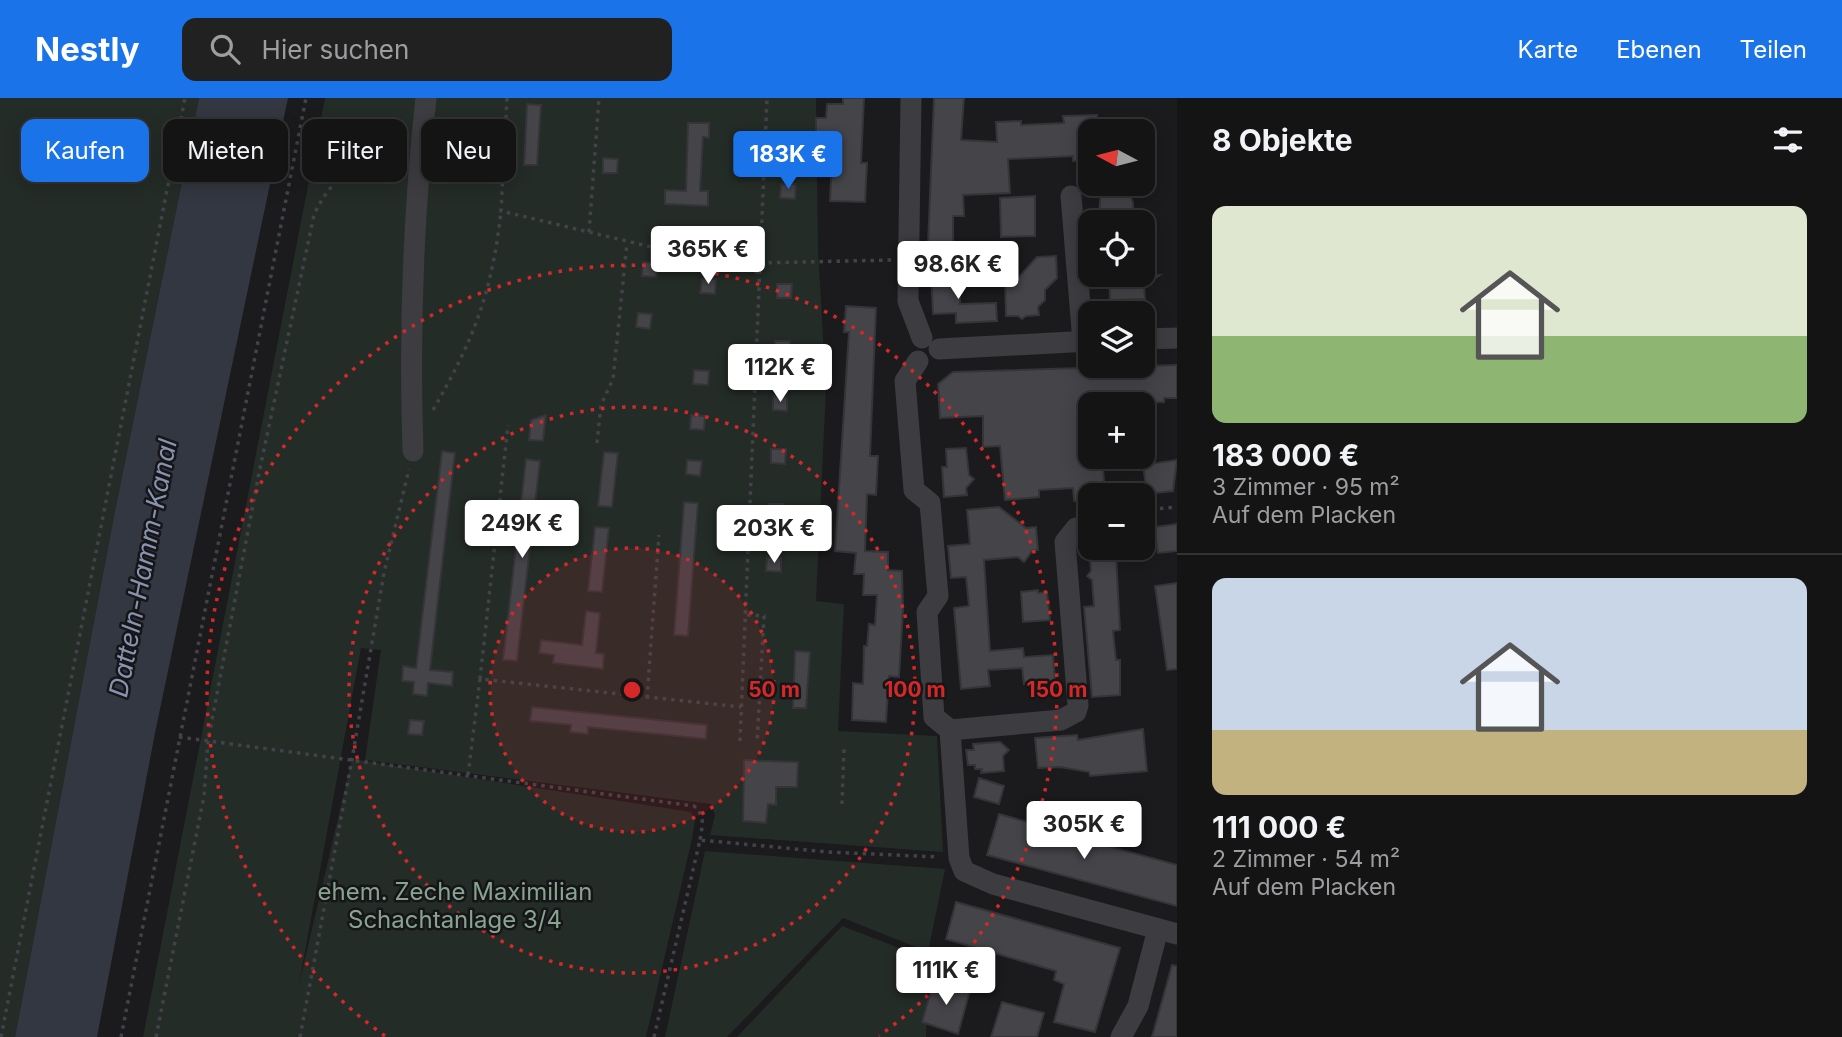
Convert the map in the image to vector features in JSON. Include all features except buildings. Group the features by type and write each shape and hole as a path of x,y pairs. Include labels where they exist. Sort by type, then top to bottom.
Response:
{"street":[{"path":"413,452 410,353 419,156 426,98"},
{"path":"911,98 908,301 930,344 931,362 918,360 905,381 914,490 929,503 938,596 927,612 934,717 950,730 1061,720 1076,712 1078,705 1065,542 1076,528"},
{"path":"1071,196 1082,301"},
{"path":"1155,339 1177,338"},
{"path":"930,344 1078,341"},
{"path":"950,730 959,858 964,871 975,878 1168,932 1138,1006 1121,1037"}],"path":[{"path":"1,1037 185,98"},
{"path":"121,1037 306,98"},
{"path":"428,420 459,366 484,305 496,259 507,98"},
{"path":"589,233 599,98"},
{"path":"740,741 766,98"},
{"path":"156,1037 204,796 208,741 259,473 314,215 322,197 338,178 352,168 378,158 419,156"},
{"path":"501,211 760,273"},
{"path":"597,443 601,405 613,379 627,243"},
{"path":"760,263 907,259"},
{"path":"468,775 509,425"},
{"path":"299,1037 352,760 384,573 413,452"},
{"path":"1155,509 1177,507"},
{"path":"647,698 659,535"},
{"path":"747,615 764,616 757,744"},
{"path":"480,679 741,707"},
{"path":"179,737 694,806 701,811 703,820 700,840 654,1037"},
{"path":"842,804 844,748"},
{"path":"700,840 828,852 959,858"}],"green space":[{"path":"0,98 199,98 195,119 163,119 163,182 182,182 115,511 15,1037 0,1037"},
{"name":"ehem. Zeche Maximilian Schachtanlage 3/4","path":"325,98 816,98 818,250 826,388 816,601 844,604 838,731 937,736 943,852 710,835 715,815 711,804 365,760 381,650 361,648 299,984 352,759 691,812 695,820 692,839 646,1037 143,1037 309,182 407,182 407,119 321,119"},
{"path":"705,851 945,869 928,952 843,918 727,1037 665,1037"},
{"path":"842,926 928,959 926,1037 737,1037"}],"water":[{"path":"199,98 288,98 284,119 195,119"},
{"name":"Datteln-Hamm-Kanal","path":"182,182 270,182 155,733 97,1037 15,1037 115,511"}]}
